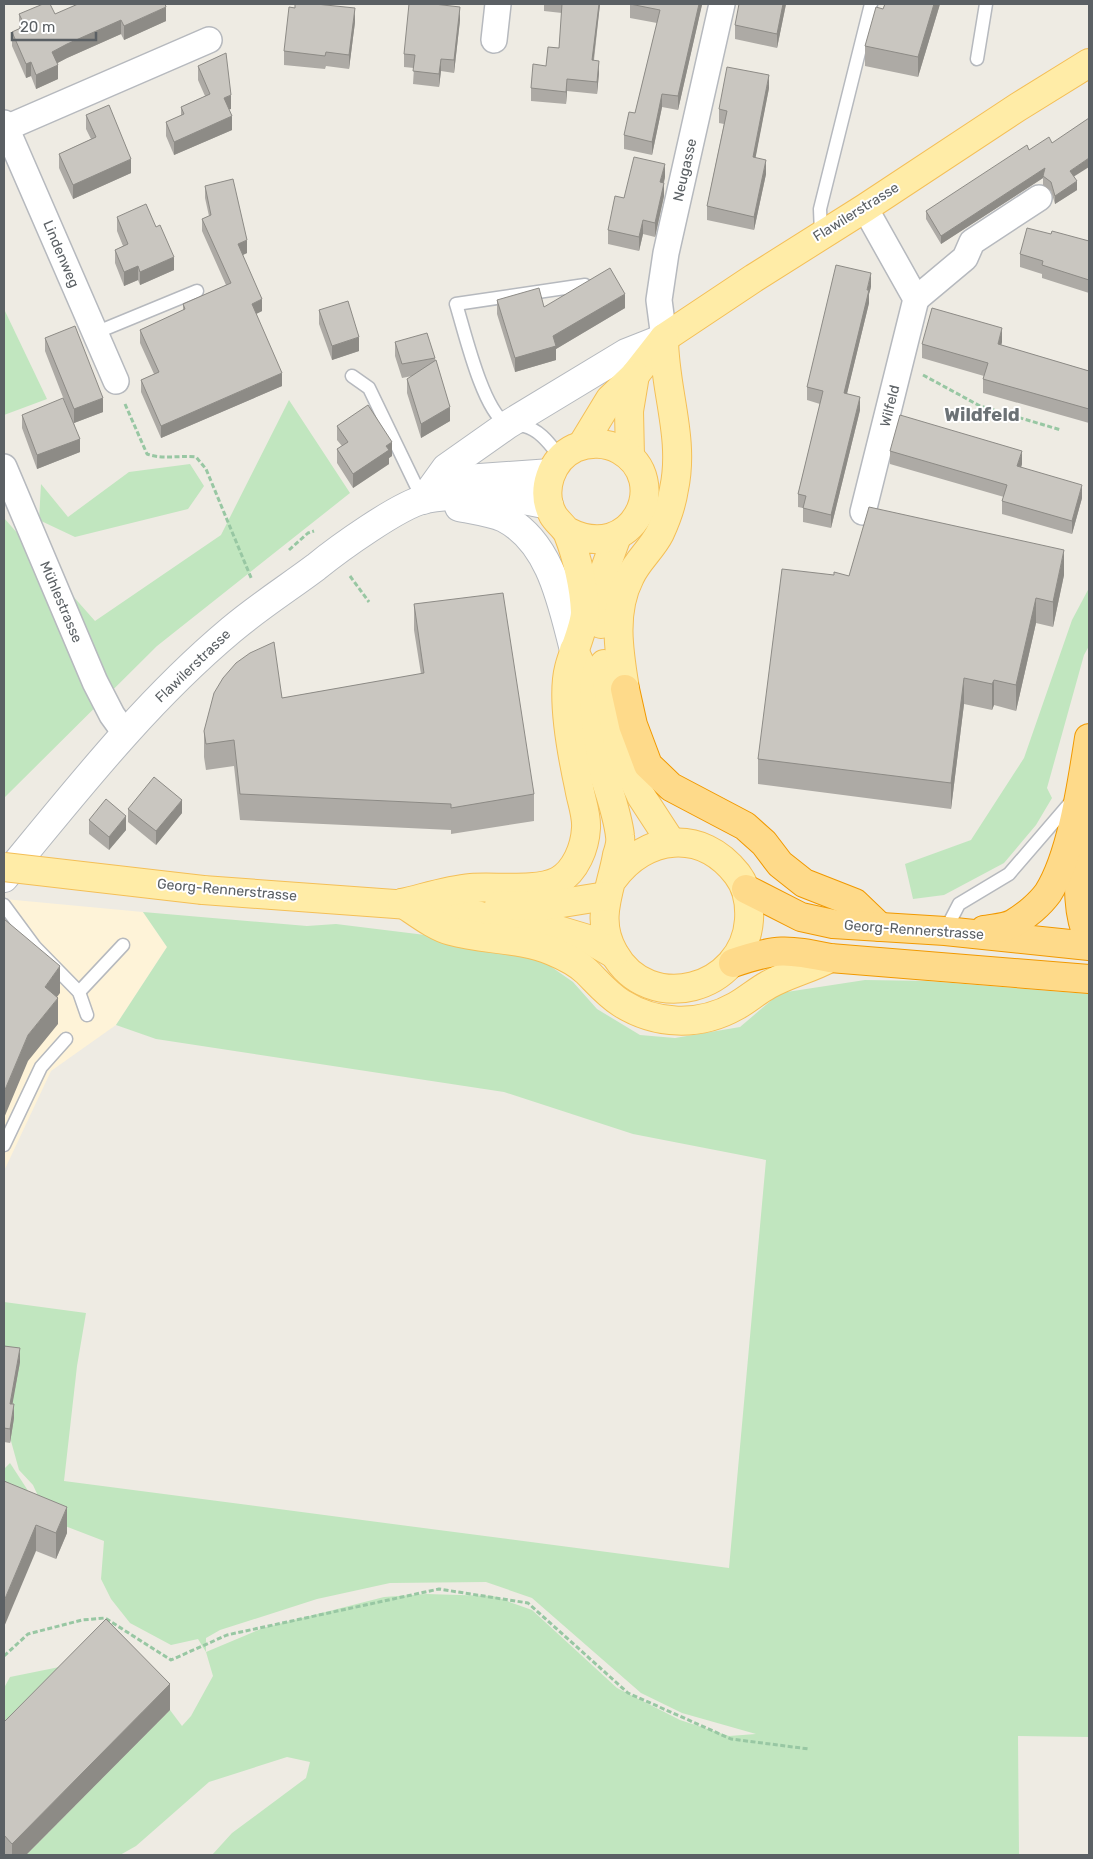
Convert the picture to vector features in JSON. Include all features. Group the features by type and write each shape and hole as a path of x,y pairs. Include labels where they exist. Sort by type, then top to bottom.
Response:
{"highway":[{"path":"625,689 633,725 648,765 671,787 745,826 764,843 780,864 804,883 855,903 880,927"},
{"path":"945,932 981,931 1012,924 1040,901 1058,874 1081,791 1089,738"},
{"path":"1081,791 1080,906 1084,929 1089,939"},
{"name":"Georg-Rennerstrasse","path":"746,889 801,917 833,924 945,932 1089,946"},
{"path":"733,962 776,950 794,950 820,964 1036,973 1089,978"},
{"path":"1036,973 1058,969 1089,950"}],"main road":[{"name":"Flawilerstrasse","path":"4,878 125,733 231,629 338,550 431,491 565,459 610,398 635,374 664,338 821,234 865,208 1018,107 1089,63"},
{"path":"609,888 623,865 637,854 654,846 671,842 691,843 709,850 725,860 738,875 746,889 750,911 743,947 733,962 718,976 701,985 681,989 662,988 643,981 627,970 614,954 606,936 603,916 609,888 620,839 617,819 598,754 587,680 574,650 557,586 542,557 523,532 503,518 431,491 446,468 507,425 626,353 664,338 664,366 675,417 679,455 674,490 660,533 630,576 619,610 618,649 625,689"},
{"name":"Flawilerstrasse","path":"630,457 629,411 635,374"},
{"path":"608,445 630,457 640,472 644,490 642,509 632,524 617,536 605,540 591,540 567,531 556,520 549,505 547,488 565,459 608,445"},
{"name":"Flawilerstrasse","path":"431,491 478,495 549,505"},
{"path":"402,903 470,888 530,887 558,881 576,864 584,846 586,826 574,766 565,683 585,613 575,557 567,531"},
{"path":"617,536 601,580 599,594 602,652 609,696 619,748 630,775 671,842"},
{"name":"Georg-Rennerstrasse","path":"4,867 203,890 450,908 492,919 548,927 588,939 614,954"},
{"name":"Georg-Rennerstrasse","path":"450,908 495,905 544,906 609,888"},
{"path":"402,903 449,931 551,950 586,970 602,989 620,1003 644,1015 668,1021 692,1021 713,1016 735,1006 768,984 820,964"}],"street":[{"path":"494,40 498,4"},
{"name":"Neugasse","path":"664,338 659,300 666,253 722,4"},
{"name":"Lindenweg","path":"116,381 5,126 209,40"},
{"path":"865,208 916,300 965,258 972,242 1039,198"},
{"name":"Wilfeld","path":"867,513 916,300"},
{"name":"Mühlestrasse","path":"4,467 95,682 112,715 125,733"}],"lane":[{"path":"821,234 820,209 871,4"},
{"path":"977,59 986,4"},
{"path":"565,459 540,434 525,427 507,425 496,415 486,396 456,304 585,285"},
{"path":"95,333 197,291"},
{"path":"352,376 369,388 431,491"},
{"path":"945,932 960,904 1009,874 1081,791"},
{"path":"4,905 35,947 79,992 87,1015"},
{"path":"79,992 123,945"},
{"path":"4,1145 41,1067 66,1039"}],"path":[{"path":"900,363 980,406 1061,430"},
{"path":"116,381 147,454 160,459 186,456 196,457 206,469 252,581"},
{"path":"354,572 349,577 369,602"},
{"path":"4,1656 28,1634 82,1620 105,1618 171,1660 227,1635 439,1589 528,1603 628,1693 731,1739 809,1749"}],"shaded area":[{"path":"4,899 143,912 167,947 116,1025 51,1071 4,1171"}],"green space":[{"path":"4,309 47,399 4,415"},
{"path":"289,400 350,493 157,646 4,798 4,518 95,621 221,535"},
{"path":"190,464 204,486 188,509 75,537 39,520 41,484 68,517 129,472"},
{"path":"1089,588 1089,646 1084,655 1047,788 1052,798 1036,825 1004,863 944,895 913,899 905,864 971,840 1024,758 1072,620"},
{"path":"143,912 307,926 336,924 482,942 543,961 573,982 597,1009 640,1035 675,1038 740,1027 780,993 865,980 927,981 1089,994 1089,1737 1018,1736 1019,1855 212,1855 232,1833 306,1778 310,1762 287,1757 209,1782 136,1846 120,1855 26,1855 170,1710 182,1726 191,1716 213,1676 206,1652 198,1639 171,1645 130,1623 111,1599 101,1579 104,1541 65,1526 44,1509 33,1485 19,1470 11,1441 10,1418 14,1383 20,1361 4,1358 4,1302 86,1313 77,1366 64,1481 729,1568 766,1160 633,1134 504,1092 156,1039 116,1025 167,947","holes":["486,1582 532,1598 641,1693 682,1713 756,1734 729,1736 680,1720 617,1688 532,1610 493,1596 426,1594 384,1597 263,1628 206,1652 206,1638 220,1630 317,1599 390,1583"]},
{"path":"10,1463 38,1506 4,1505 4,1469"},
{"path":"89,1661 4,1745 4,1688 10,1677"}],"building":[{"path":"43,4 50,4 55,14 78,4 165,4 166,7 124,26 121,20 67,44 52,52 58,65 36,75 31,62 26,64 12,32 25,26 19,14"},
{"path":"295,4 355,8 349,55 326,52 325,56 284,51 289,7 295,8"},
{"path":"409,4 460,7 454,60 441,59 439,74 413,71 415,55 404,54"},
{"path":"562,4 599,4 592,60 599,61 597,82 567,79 566,92 531,88 533,64 546,66 548,47 559,48"},
{"path":"630,4 699,4 678,96 662,94 652,142 624,135 629,112 635,113 660,10"},
{"path":"739,4 783,4 777,34 735,25"},
{"path":"885,4 934,4 918,57 865,46 876,7 883,9"},
{"path":"226,53 231,95 224,98 232,116 174,142 166,122 184,114 181,107 210,94 198,66"},
{"path":"727,67 769,75 753,157 766,160 754,217 707,206 727,111 719,109"},
{"path":"109,105 131,159 73,185 59,154 96,137 86,115"},
{"path":"1089,118 1089,158 1070,171 1077,181 1055,196 1051,182 1043,176 1045,168 941,236 926,211 1027,145 1029,150 1049,137 1052,143"},
{"path":"634,157 665,164 660,182 664,183 655,223 643,220 639,237 608,230 615,196 624,198"},
{"path":"233,179 247,240 238,244 262,299 252,304 282,373 161,426 141,380 159,372 140,330 185,309 183,304 231,283 202,219 211,215 205,186"},
{"path":"146,204 156,227 160,225 174,257 140,272 138,266 124,272 115,250 128,244 117,217"},
{"path":"1027,228 1051,234 1052,231 1089,241 1089,280 1042,265 1043,261 1020,254"},
{"path":"836,265 871,273 867,290 869,290 844,393 860,397 831,515 803,508 806,496 798,494 823,391 807,387"},
{"path":"610,268 625,294 553,336 556,346 515,358 497,300 539,288 544,307"},
{"path":"348,301 359,337 332,346 319,310"},
{"path":"932,308 1002,328 998,344 1089,371 1089,409 983,379 988,363 922,344"},
{"path":"75,326 103,398 74,409 45,338"},
{"path":"427,333 435,358 402,364 395,342"},
{"path":"436,360 450,407 421,424 407,379"},
{"path":"63,398 80,439 37,455 22,415"},
{"path":"368,405 392,442 386,446 389,450 353,474 337,449 348,442 337,426"},
{"path":"900,415 1022,451 1017,466 1082,485 1072,521 1002,501 1007,485 890,451"},
{"path":"869,507 1064,550 1053,602 1036,598 1016,685 994,680 992,684 964,678 951,783 758,759 782,569 834,575 834,572 849,576"},
{"path":"503,593 534,794 451,808 451,804 240,794 234,740 206,744 204,731 214,693 223,678 236,663 250,653 274,642 282,698 424,673 414,604"},
{"path":"154,777 182,800 156,831 128,809"},
{"path":"106,799 126,816 109,837 89,820"},
{"path":"4,919 60,966 45,987 58,998 28,1035 4,1092"},
{"path":"4,1346 20,1348 10,1404 14,1404 10,1429 4,1428"},
{"path":"4,1481 67,1507 56,1533 36,1525 4,1601"},
{"path":"106,1619 170,1684 12,1844 4,1835 4,1722"}],"district":[{"name":"Wildfeld","path":"982,414"}]}
